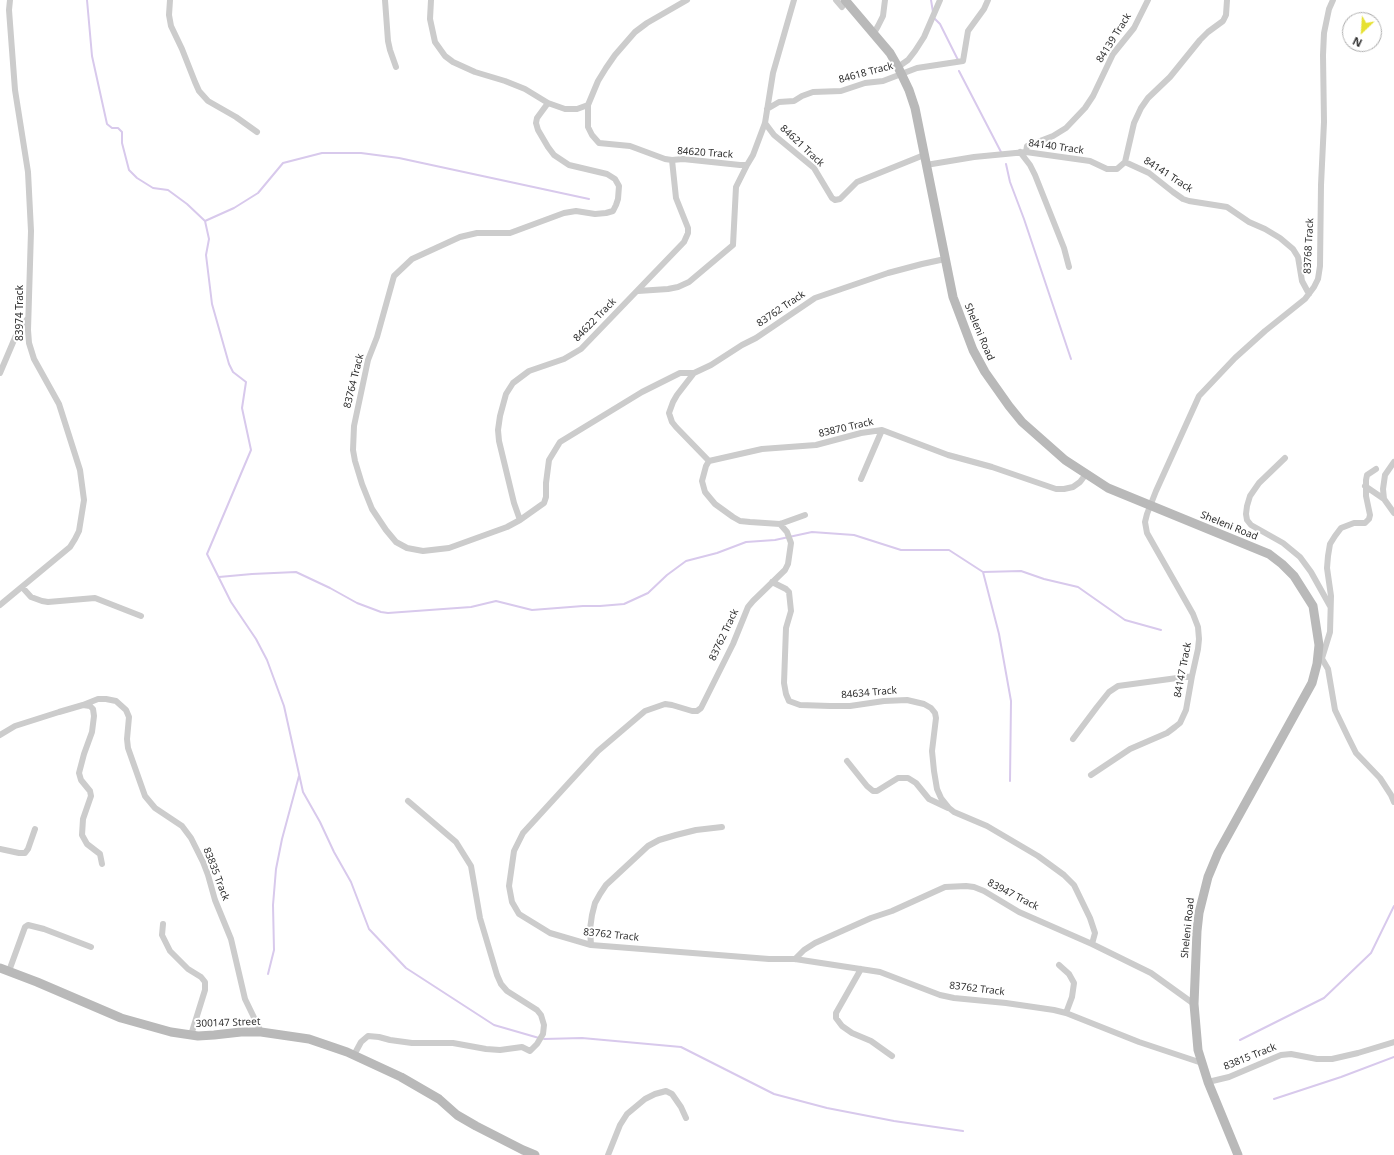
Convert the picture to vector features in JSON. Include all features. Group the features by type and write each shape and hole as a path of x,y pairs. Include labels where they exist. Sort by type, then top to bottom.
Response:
{"street":[{"name":"83974 Track","path":"0,605 70,547 75,539 81,521 84,500 80,470 59,404 37,367 31,352 28,330 31,231 28,172 15,90 10,0"},
{"path":"170,0 169,16 171,26 199,91 208,101 236,117 257,132"},
{"path":"385,0 388,41 396,67"},
{"path":"431,0 430,19 432,30 435,42 444,56 463,67 525,89 548,103 572,110 588,106 598,81 606,68 635,32 647,23 687,0"},
{"name":"84620 Track","path":"588,106 588,127 592,135 599,143 630,146 665,159 683,159 746,165 753,155 765,123 773,73 794,0"},
{"path":"836,0 844,4"},
{"path":"874,32 883,16 885,0"},
{"path":"900,70 924,37 940,0"},
{"name":"84618 Track","path":"767,109 779,102 794,101 807,94 841,91 865,83 883,80 900,70 963,61 968,31 984,9 988,0"},
{"name":"84139 Track","path":"1024,150 1058,133 1076,119 1093,96 1113,54 1134,28 1148,0"},
{"path":"1125,162 1134,124 1141,108 1148,98 1170,77 1200,40 1223,21 1226,14 1227,0"},
{"name":"83768 Track","path":"1150,506 1199,396 1235,358 1265,331 1305,299 1318,279 1320,266 1321,185 1324,122 1324,33 1333,0"},
{"name":"Sheleni Road","path":"844,4 874,32 890,53 909,90 915,108 953,297 973,350 984,372 1009,406 1022,422 1065,460 1108,488 1269,554 1294,576 1313,606 1320,657 1312,683 1218,853 1202,895 1197,931 1194,1004 1198,1050 1208,1082 1238,1155"},
{"name":"83764 Track","path":"548,103 536,120 538,130 548,147 554,155 569,165 606,174 615,179 619,186 616,205 613,210 606,214 576,211 564,213 510,233 468,234 412,259 394,276 383,319 368,360 356,413 353,440 355,461 372,509 391,537 402,546 423,551 449,548 507,527 520,520 544,503 546,497 549,460 560,442 642,392 680,373 694,373"},
{"name":"84621 Track","path":"765,123 774,135 814,168 830,196 835,200 840,198 857,182 898,164 924,155"},
{"path":"1024,150 1064,248 1069,267"},
{"name":"84140 Track","path":"926,165 1024,150 1090,161 1112,170 1118,170 1125,162"},
{"name":"84622 Track","path":"520,520 514,503 499,441 498,430 500,416 506,394 513,383 528,371 564,359 581,349 684,242 688,233 687,224 676,198 672,160"},
{"name":"84141 Track","path":"1125,162 1149,172 1183,199 1227,206 1249,222 1280,238 1295,252 1299,260 1302,281 1309,294"},
{"path":"638,291 668,289 689,282 733,245 736,187 746,165"},
{"name":"83762 Track","path":"709,461 676,427 672,422 670,413 677,395 694,373 711,366 815,298 888,273 945,259"},
{"path":"0,373 17,333 28,318"},
{"path":"861,479 882,430"},
{"name":"83870 Track","path":"709,461 762,449 816,445 861,433 882,430 948,455 992,466 1056,489 1064,490 1073,487 1080,482 1086,474"},
{"path":"1285,458 1259,483 1250,496 1246,514 1247,520 1251,525 1283,543 1300,557 1311,572 1330,606"},
{"path":"709,461 703,475 704,492 715,504 729,514 740,520 750,522 780,524 805,515"},
{"path":"1384,499 1385,475 1394,462"},
{"path":"1376,470 1367,475 1365,486 1370,517 1368,521 1365,523 1354,523 1341,528 1334,536 1330,544 1328,556 1331,596 1330,632 1320,657 1328,669 1335,710 1356,753 1380,778 1394,802"},
{"path":"1365,486 1384,499 1394,513"},
{"name":"84147 Track","path":"1090,775 1130,749 1167,732 1180,723 1186,710 1198,649 1198,627 1193,614 1147,533 1145,522 1150,506"},
{"name":"83762 Track","path":"780,524 790,537 791,543 788,564 748,607 733,644 701,708 697,711 692,711 665,704 645,711 598,750 519,840 514,850 509,886 510,896 514,908 524,918 550,933 592,945 769,960 795,959 861,968 880,972 940,995 1028,1006 1066,1013 1138,1042 1202,1063"},
{"name":"84634 Track","path":"772,582 789,592 791,611 786,628 784,683 789,701 800,705 850,706 884,701 907,700 924,704 931,708 935,713 936,718 932,751 936,784 941,798 949,808 960,815 987,826 1038,856 1064,875 1074,885 1090,918 1095,933 1092,944"},
{"path":"22,586 30,597 42,602 95,598 142,616"},
{"path":"1072,739 1097,707 1114,689 1128,684 1192,676"},
{"name":"83835 Track","path":"0,735 15,726 98,699 119,702 128,713 129,717 126,739 145,796 155,808 182,826 191,838 203,862 215,900 231,939 245,999 261,1032"},
{"path":"83,705 90,706 93,709 94,716 92,732 84,754 80,772 81,780 90,791 91,796 83,819 82,835 87,844 100,854 102,864"},
{"path":"847,761 867,786 873,791 877,791 898,778 908,778 916,783 928,799 949,808"},
{"path":"354,1055 361,1042 368,1036 412,1043 453,1043 486,1049 500,1050 522,1047 530,1051 538,1044 543,1034 544,1025 541,1015 537,1010 507,992 497,975 480,918 471,866 456,842 408,801"},
{"path":"592,945 590,929 592,915 595,903 600,894 606,885 648,846 659,840 676,835 696,830 722,827"},
{"path":"0,849 19,853 25,852 28,849 34,829"},
{"name":"83947 Track","path":"795,959 804,950 815,943 945,887 974,887 1019,912 1092,944 1151,973 1194,1004"},
{"path":"163,924 162,935 170,950 188,969 201,977 205,982 205,990 191,1035"},
{"path":"4,970 25,927 28,925 44,929 91,947"},
{"path":"1059,965 1069,974 1074,983 1072,997 1066,1013"},
{"path":"861,968 836,1013 836,1018 842,1026 871,1041 892,1056"},
{"name":"300147 Street","path":"4,970 37,982 121,1018 171,1032 191,1035 214,1035 241,1032 261,1032 309,1040 354,1055 403,1078 439,1100 457,1115 535,1155"},
{"name":"83815 Track","path":"1208,1082 1244,1072 1281,1055 1291,1054 1317,1059 1332,1059 1394,1042"},
{"path":"608,1155 620,1125 627,1114 645,1099 666,1091 672,1094 681,1107 686,1118"}],"waterway":[{"path":"87,0 92,56 107,124 112,128 118,128 122,132 122,143 129,170 137,178 153,188 168,190 187,204 205,221 209,239 206,255 212,304 229,364 233,372 246,382 242,408 251,450 207,554 231,602 256,639 267,660 284,706 303,792 351,882 369,929 406,968 494,1025 539,1038"},
{"path":"931,0 933,12"},
{"path":"934,18 940,24 958,60"},
{"path":"959,71 1001,152"},
{"path":"205,221 234,208 258,193 283,163 322,153 361,153 399,158 589,199"},
{"path":"1006,164 1010,182 1071,359"},
{"path":"219,577 296,572 357,603 388,613 471,607 496,601 532,610 624,604 648,593 667,575 686,561 717,553 746,542 775,540 812,532 854,535 901,550 949,550 983,572 999,634 1011,701 1010,781"},
{"path":"983,572 1021,571 1044,579 1078,587 1125,620 1161,630"},
{"path":"268,974 274,950 273,905 276,869 282,839 299,776"},
{"path":"1240,1040 1324,998 1371,953 1394,906"},
{"path":"544,1039 582,1038 681,1047 774,1094 827,1108 894,1121 963,1131"},
{"path":"1274,1099 1341,1077 1394,1057"}]}
